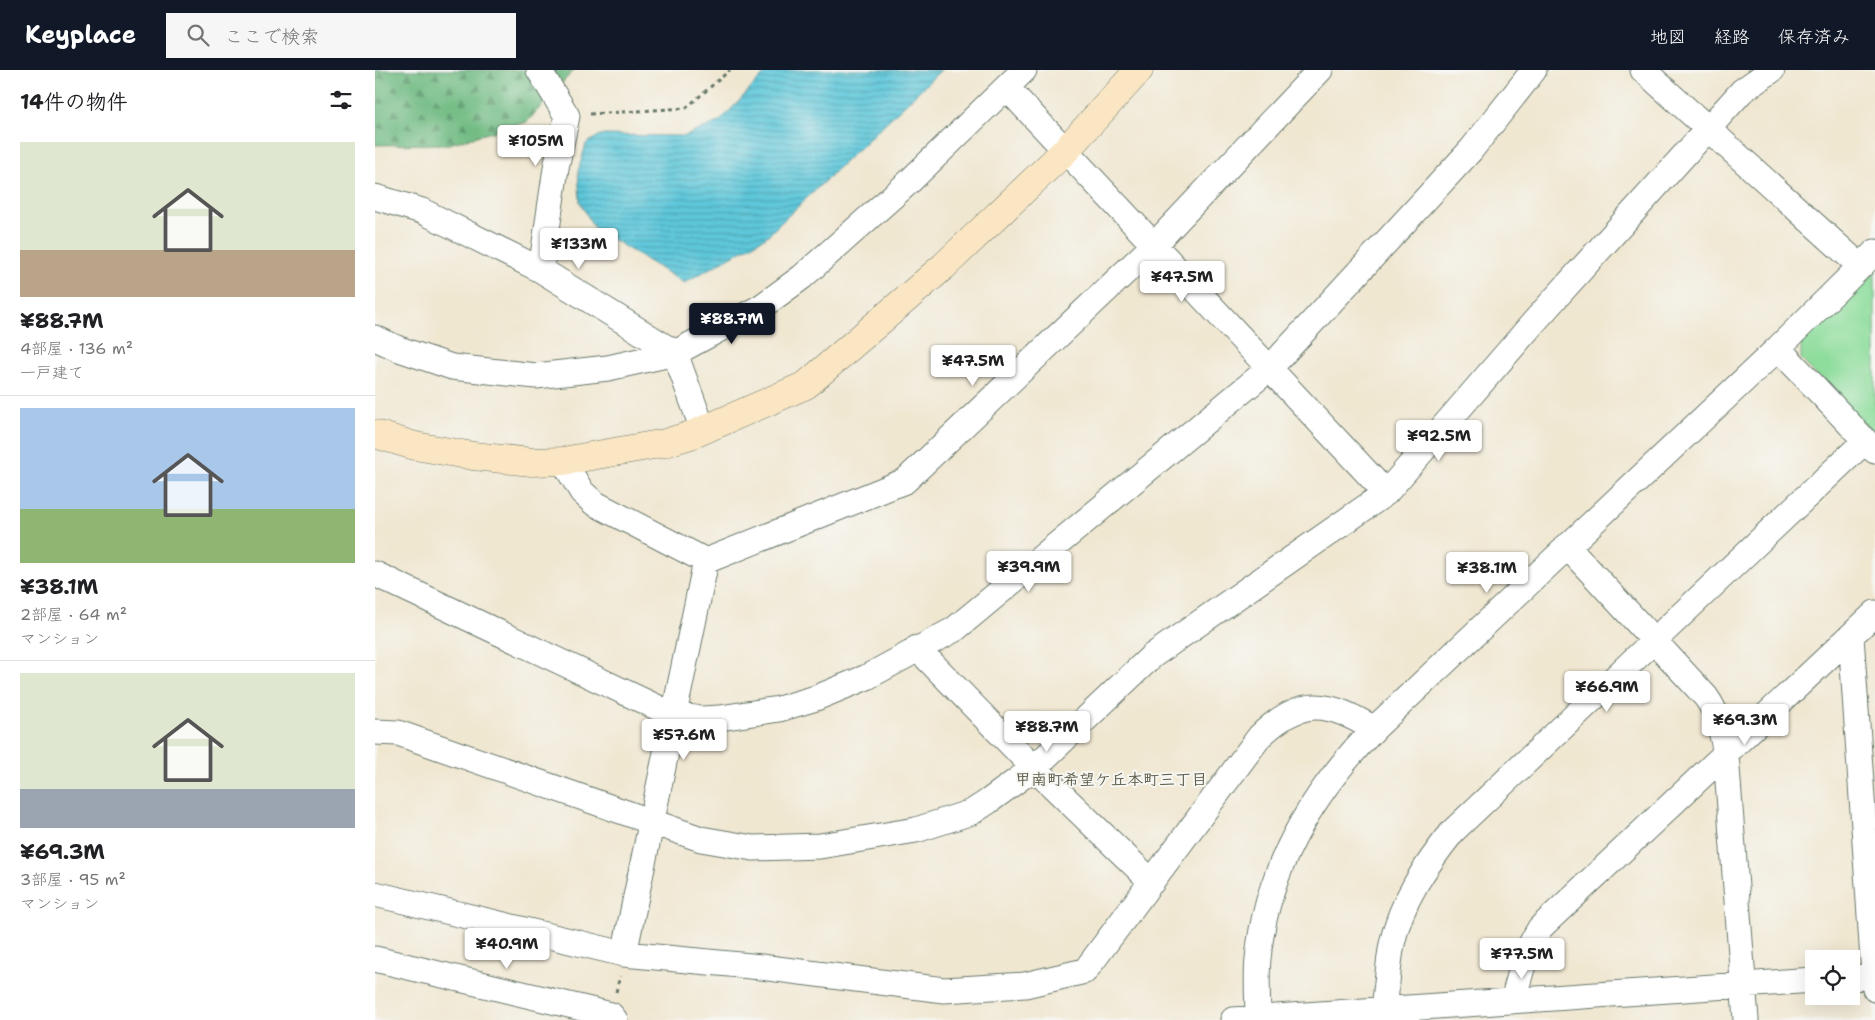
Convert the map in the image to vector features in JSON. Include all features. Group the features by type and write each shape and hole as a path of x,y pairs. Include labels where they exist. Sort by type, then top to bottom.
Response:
{"street":[{"path":"539,70 567,116 556,168 541,270"},
{"path":"375,338 399,349 452,366 536,376 608,368 675,353 761,307 802,277 910,181 1024,70"},
{"path":"375,434 415,446 473,456 532,462 563,461 665,443 703,430 806,385 944,266 1065,151 1139,70"},
{"path":"563,461 581,492 594,503 706,561 905,481 1155,244 1320,70"},
{"path":"375,574 673,715 702,719 779,709 816,698 867,677 917,648 955,629 1270,368 1471,150 1535,70"},
{"path":"1258,1019 1258,960 1268,908 1282,862 1319,794 1344,761 1374,729 1777,348 1867,259 1710,129 1643,70"},
{"path":"375,732 398,733 701,838 736,846 775,849 820,846 916,830 972,812 1034,768 1151,656 1385,493 1534,322 1710,129 1742,91 1772,70"},
{"path":"1007,88 1155,244 1385,493"},
{"path":"377,202 422,211 541,270 675,353 703,430"},
{"path":"1384,1009 1392,944 1399,922 1416,881 1439,848 1461,824 1655,641 1870,446 1777,348"},
{"path":"1567,546 1706,697 1715,709 1721,724 1726,755 1746,1020"},
{"path":"624,954 706,561"},
{"path":"1513,1001 1523,962 1531,942 1541,928 1875,613"},
{"path":"1851,636 1869,980"},
{"path":"917,648 1034,768 1152,882"},
{"path":"375,894 624,954 761,967 944,990 1025,985 1085,971 1260,736 1285,714 1293,710 1331,708 1341,710 1374,729"},
{"path":"375,959 613,1018"},
{"path":"1233,1020 1805,981"}],"path":[{"path":"567,116 686,108 730,70"},
{"path":"613,1018 624,954"}],"green space":[{"path":"375,70 574,70 527,122 449,144 375,145"},
{"path":"1875,269 1875,437 1801,359 1801,338"}],"water":[{"path":"768,70 941,70 766,237 684,283 594,228 580,202 578,171 586,144 600,135 685,136 720,121"}],"district":[{"name":"甲南町希望ケ丘本町三丁目","path":"1111,779"}]}
